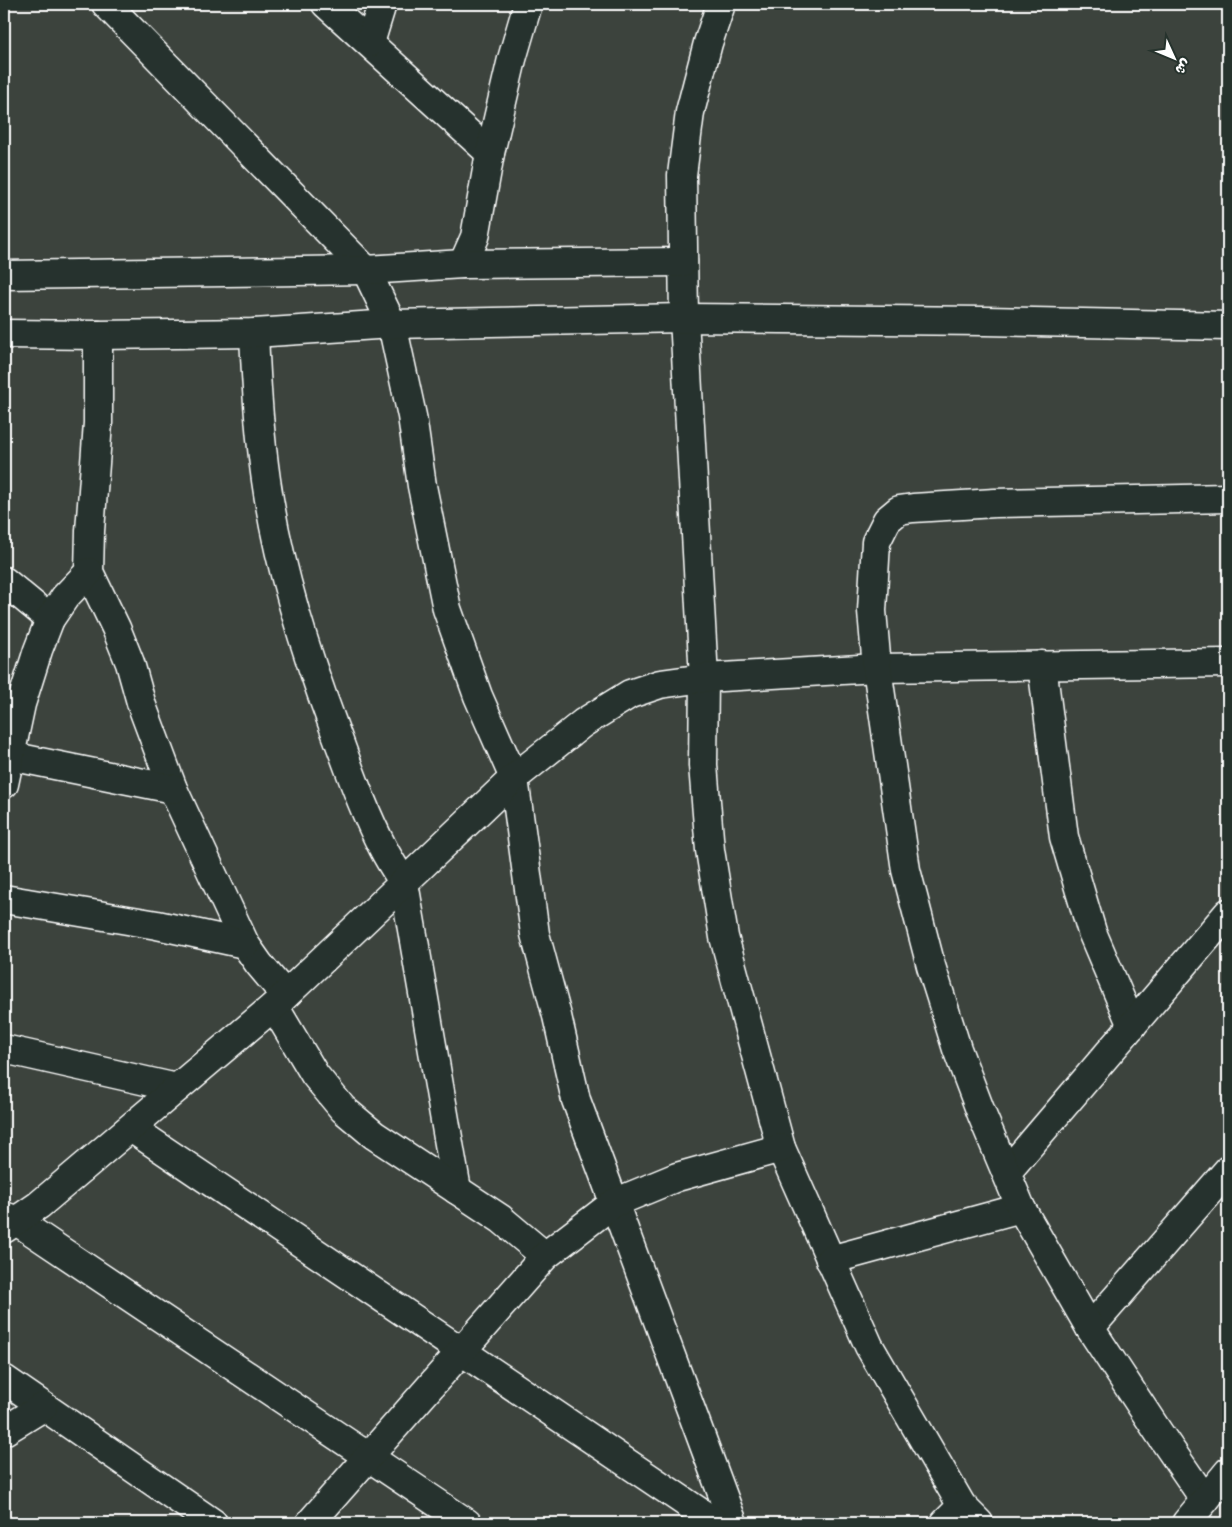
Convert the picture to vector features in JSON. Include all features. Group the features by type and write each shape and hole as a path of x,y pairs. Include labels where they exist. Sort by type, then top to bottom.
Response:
{"street":[{"path":"106,4 366,270 392,324 412,416 422,486 447,609 478,696 514,778 534,934 558,1016 576,1100 733,1523"},
{"path":"326,4 490,154"},
{"path":"370,43 382,4"},
{"path":"463,264 475,237 490,154 512,59 528,4"},
{"path":"721,4 708,43 690,112 682,175 684,318 704,678 703,765 710,850 722,928 781,1148 868,1346 962,1518"},
{"path":"4,275 366,270 463,264 683,262"},
{"path":"4,334 254,333 392,324 684,318 1228,326"},
{"path":"254,333 258,417 266,481 282,562 302,639 319,690 355,784 383,848 404,883 457,1190"},
{"path":"98,335 98,423 89,572 130,663 142,706 173,789 245,944 280,1001 315,1075 343,1110 374,1135 501,1219 545,1256"},
{"path":"1205,1500 1158,1433 1090,1328 1021,1208 957,1049 931,966 906,870 877,668 872,611 876,542 887,520 900,510 995,503 1228,498"},
{"path":"4,784 21,704 50,619 65,597 89,572"},
{"path":"4,581 50,619"},
{"path":"467,1523 8,1222 39,1205 280,1001 514,778 583,723 630,694 660,684 704,678 877,668 1228,663"},
{"path":"1042,666 1064,837 1092,932 1132,1026"},
{"path":"10,756 173,789"},
{"path":"4,899 157,925 245,944"},
{"path":"1007,1172 1228,913"},
{"path":"4,1049 177,1088"},
{"path":"130,1128 716,1523"},
{"path":"310,1523 545,1256 614,1203 676,1177 781,1148"},
{"path":"1090,1328 1228,1170"},
{"path":"830,1260 1021,1208"},
{"path":"4,1378 213,1523"},
{"path":"4,1431 43,1406"},
{"path":"1186,1523 1228,1472"}]}
